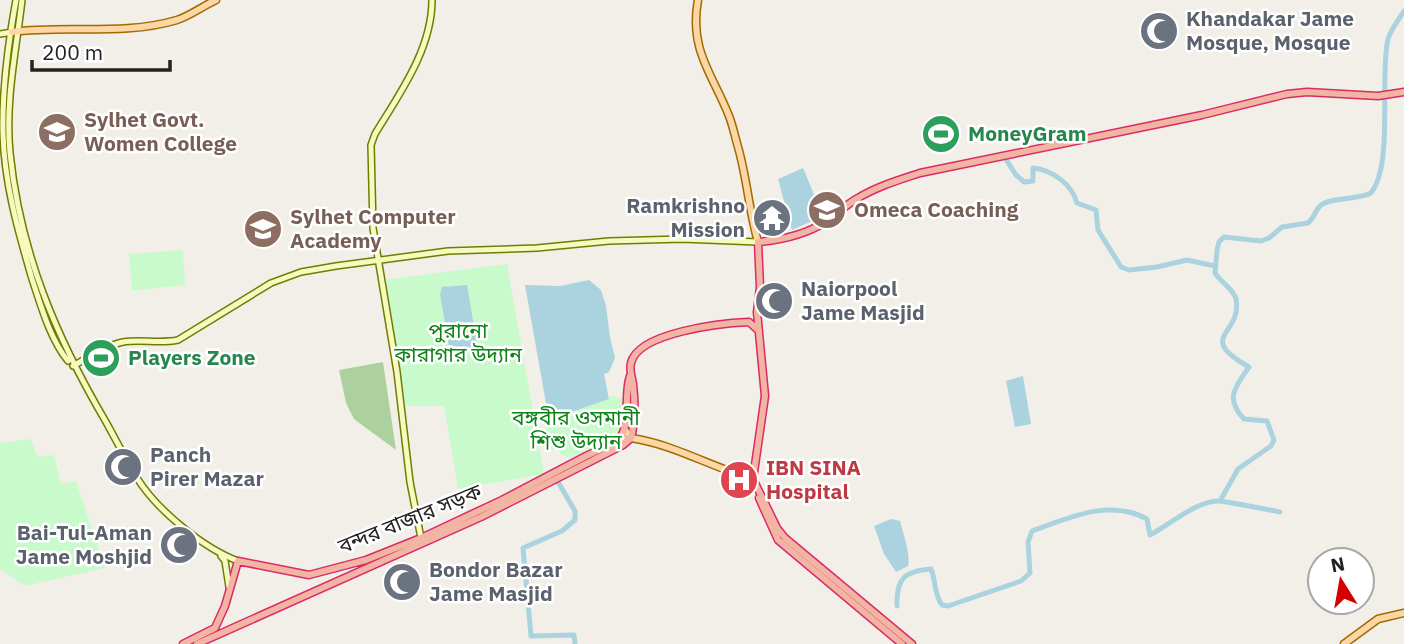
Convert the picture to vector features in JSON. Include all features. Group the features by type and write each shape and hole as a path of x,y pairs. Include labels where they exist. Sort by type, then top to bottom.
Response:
{"highway":[{"path":"902,644 778,540 753,479 765,396 757,312 760,287 758,242 775,241 809,231 858,198 884,185 920,173 1202,115 1287,94 1307,92 1378,96 1404,92"},
{"path":"749,322 757,312"},
{"path":"197,644 481,517 623,445 632,432 631,363 636,353 654,341 682,331 721,323 749,322 759,331"},
{"path":"618,442 625,430 631,374"},
{"name":"বন্দর বাজার সড়ক","path":"238,561 309,575 366,560 421,538 618,442 632,432"},
{"path":"757,489 785,538 912,644"},
{"path":"183,644 215,628 230,591 238,561"}],"main road":[{"path":"13,32 16,0"},
{"path":"13,32 22,0"},
{"path":"0,34 114,30 156,24 179,19 216,0"},
{"path":"421,538 410,482 397,372 377,261 373,228 372,145 375,134 414,69 431,23 432,0"},
{"path":"73,366 122,342 168,343 178,340 271,283 336,266 449,251 537,248 609,241 682,239 758,242 729,117 697,44 698,0"},
{"name":"বন্দর বাজার সড়ক","path":"13,32 6,131 15,191 47,310 73,366 137,478 167,512 219,554 238,561"},
{"path":"625,430 641,440"},
{"name":"বন্দর বাজার সড়ক","path":"632,432 641,440 670,447 713,467 753,479"},
{"path":"219,554 225,561 230,591"},
{"path":"1344,644 1378,619 1404,613"}],"green space":[{"path":"183,250 185,285 132,291 129,254"},
{"name":"পুরানো কারাগার উদ্যান","path":"507,264 544,474 458,489 444,406 406,406 384,280"},
{"path":"383,362 396,450 354,419 346,403 339,370"},
{"name":"বঙ্গবীর ওসমানী শিশু উদ্যান","path":"613,396 624,399 621,433 568,458 555,449 548,451 545,421 560,411"},
{"path":"31,439 37,457 54,455 61,484 76,481 105,568 25,586 0,569 0,443"}],"water":[{"path":"803,168 823,216 792,230 778,179"},
{"path":"589,280 601,290 615,358 609,372 604,374 609,399 551,419 525,285 560,286"},
{"path":"467,285 478,350 450,353 440,294 442,287"},
{"path":"1023,376 1031,424 1015,427 1006,381"},
{"path":"891,519 900,521 908,556 908,566 896,572 884,554 874,526"}],"waterway":[{"path":"1220,501 1238,469 1271,446 1274,440 1267,421 1244,419 1233,398 1249,367 1233,357 1223,341 1236,311 1236,299 1215,273 1219,242 1224,237 1261,241 1282,227 1308,223 1325,202 1371,193 1382,162 1388,39 1404,11"},
{"path":"1007,161 1024,182 1033,181 1033,168 1054,175 1071,190 1077,203 1096,210 1098,230 1121,267 1129,270 1187,260 1215,266"},
{"path":"558,482 575,511 575,520 562,531 523,548 531,636 574,635 575,644"},
{"path":"897,606 900,583 909,574 922,570 931,569 939,601 948,606 1021,581 1030,573 1028,542 1032,531 1089,512 1118,510 1133,513 1147,519 1150,535 1193,509 1212,502 1220,501 1280,512"}],"place":[{"name":"Khandakar Jame Mosque, Mosque","path":"1159,31"},
{"name":"Sylhet Govt. Women College","path":"57,132"},
{"name":"MoneyGram","path":"941,134"},
{"name":"Omeca Coaching","path":"827,210"},
{"name":"Ramkrishno Mission","path":"772,218"},
{"name":"Sylhet Computer Academy","path":"263,229"},
{"name":"Naiorpool Jame Masjid","path":"774,301"},
{"name":"Players Zone","path":"101,358"},
{"name":"Panch Pirer Mazar","path":"123,467"},
{"name":"IBN SINA Hospital","path":"739,480"},
{"name":"Bai-Tul-Aman Jame Moshjid","path":"179,545"},
{"name":"Bondor Bazar Jame Masjid","path":"402,582"}]}
